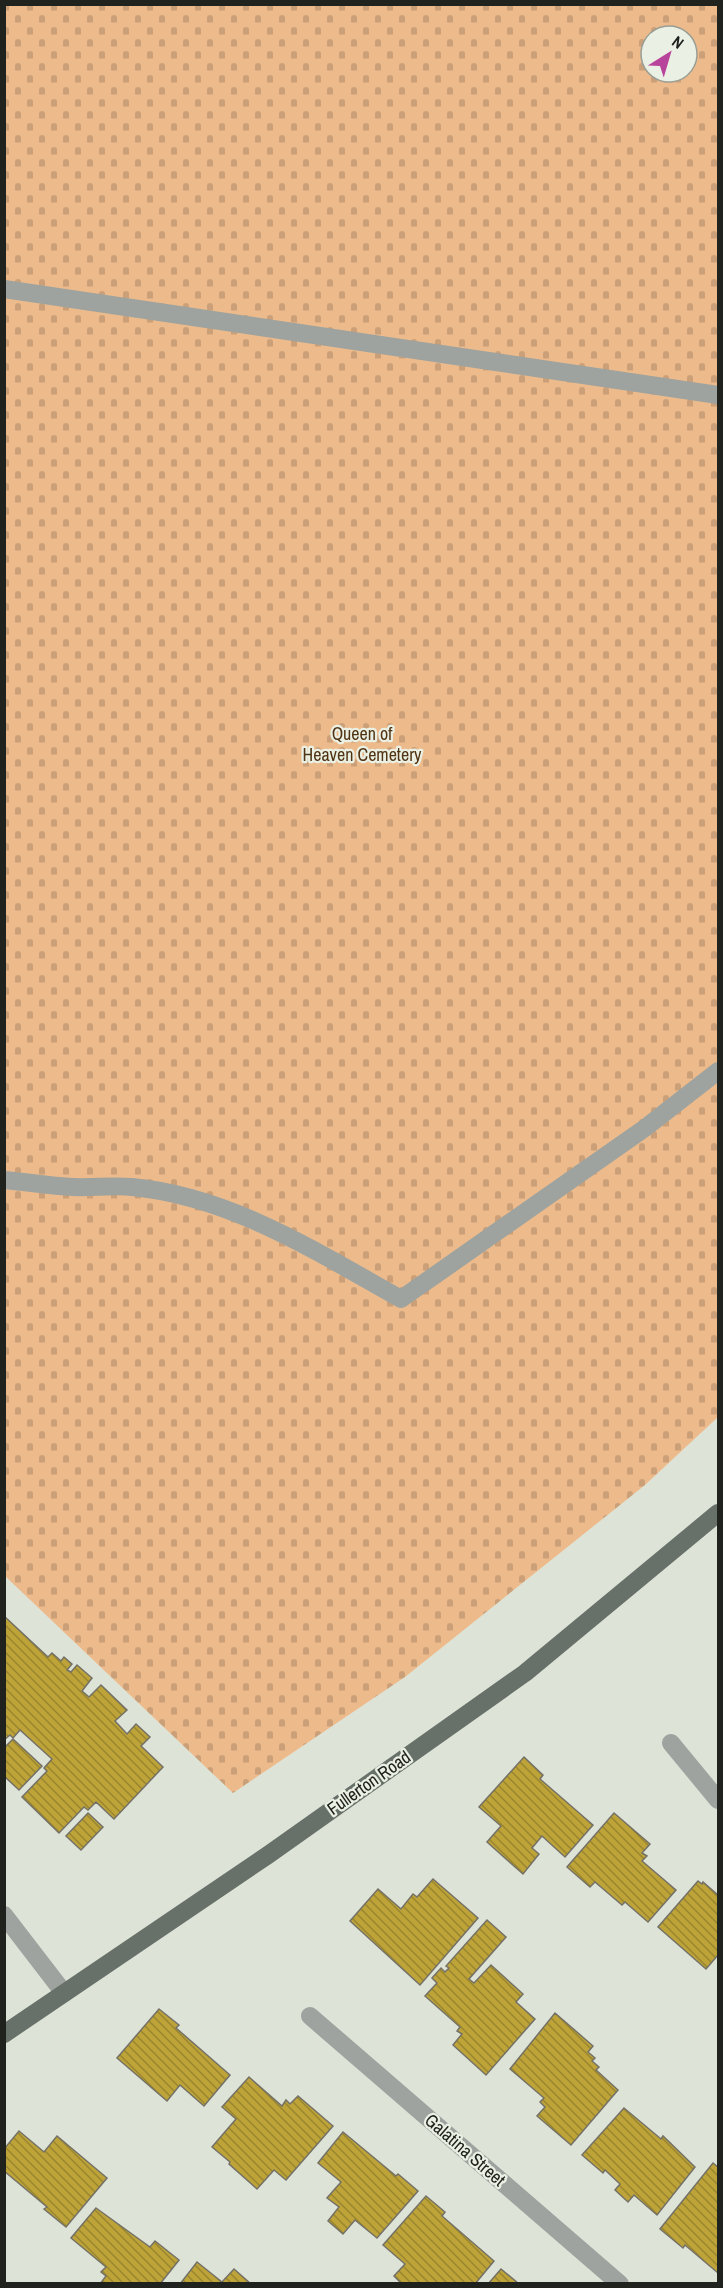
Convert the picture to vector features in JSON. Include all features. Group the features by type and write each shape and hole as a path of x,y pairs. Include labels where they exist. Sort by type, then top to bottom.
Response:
{"main road":[{"name":"Fullerton Road","path":"4,2034 268,1855 525,1673 718,1513"}],"street":[{"path":"4,289 718,395"},
{"path":"4,1180 73,1187 132,1187 175,1195 235,1212 308,1247 401,1299 645,1128 718,1071"},
{"path":"671,1743 718,1800"},
{"path":"4,1915 64,1993"},
{"name":"Galatina Street","path":"310,2016 620,2283"}],"green space":[{"name":"Queen of Heaven Cemetery","path":"4,5 718,5 718,1417 645,1485 405,1677 233,1793 5,1576"}],"building":[{"path":"4,1616 48,1657 52,1653 61,1661 64,1657 72,1664 67,1670 71,1672 77,1665 92,1678 82,1691 89,1697 101,1685 127,1710 115,1721 127,1734 136,1724 150,1737 141,1746 163,1767 114,1819 96,1802 88,1810 84,1807 59,1833 22,1797 47,1771 44,1768 52,1759 20,1730 13,1738 10,1735 4,1740"},
{"path":"13,1739 42,1766 19,1790 4,1776 4,1748"},
{"path":"524,1757 543,1775 540,1779 593,1825 565,1857 542,1836 532,1848 539,1854 523,1874 487,1842 501,1826 479,1807"},
{"path":"88,1813 103,1827 81,1850 66,1836"},
{"path":"614,1813 650,1844 642,1853 647,1856 642,1861 676,1890 648,1922 625,1902 622,1905 595,1882 590,1887 567,1867"},
{"path":"433,1879 478,1918 420,1985 350,1921 378,1889 401,1909 413,1894 417,1897"},
{"path":"698,1881 702,1884 703,1882 718,1895 718,1955 706,1969 658,1927"},
{"path":"487,1920 506,1937 469,1979 474,1983 491,1965 523,1994 516,2002 535,2019 486,2075 453,2045 462,2034 457,2031 460,2027 425,1996 437,1983 432,1978 441,1968 445,1972 449,1968 446,1966"},
{"path":"159,2009 179,2025 176,2028 230,2075 204,2106 180,2085 167,2101 117,2058"},
{"path":"555,2013 593,2046 588,2052 595,2058 592,2061 599,2067 596,2070 618,2090 571,2145 537,2116 545,2107 540,2102 544,2098 510,2069"},
{"path":"249,2077 282,2106 286,2100 290,2104 298,2096 333,2126 286,2180 274,2170 257,2189 212,2147 236,2119 222,2107"},
{"path":"624,2108 661,2139 663,2136 695,2167 657,2215 634,2195 628,2202 615,2190 620,2184 605,2170 603,2173 582,2155"},
{"path":"19,2131 44,2152 57,2136 107,2178 66,2227 44,2209 47,2207 4,2171 4,2149"},
{"path":"343,2132 396,2176 398,2174 418,2191 377,2238 355,2220 343,2234 328,2221 339,2207 327,2198 341,2182 318,2163"},
{"path":"713,2163 718,2167 718,2273 685,2245 683,2248 660,2229"},
{"path":"426,2196 445,2212 442,2216 494,2261 475,2284 402,2284 394,2276 405,2264 383,2245"},
{"path":"96,2208 150,2247 155,2241 179,2260 160,2284 100,2284 106,2276 101,2272 106,2267 71,2238"},
{"path":"197,2262 222,2282 234,2269 251,2284 180,2284"},
{"path":"501,2269 519,2284 488,2284"}]}
